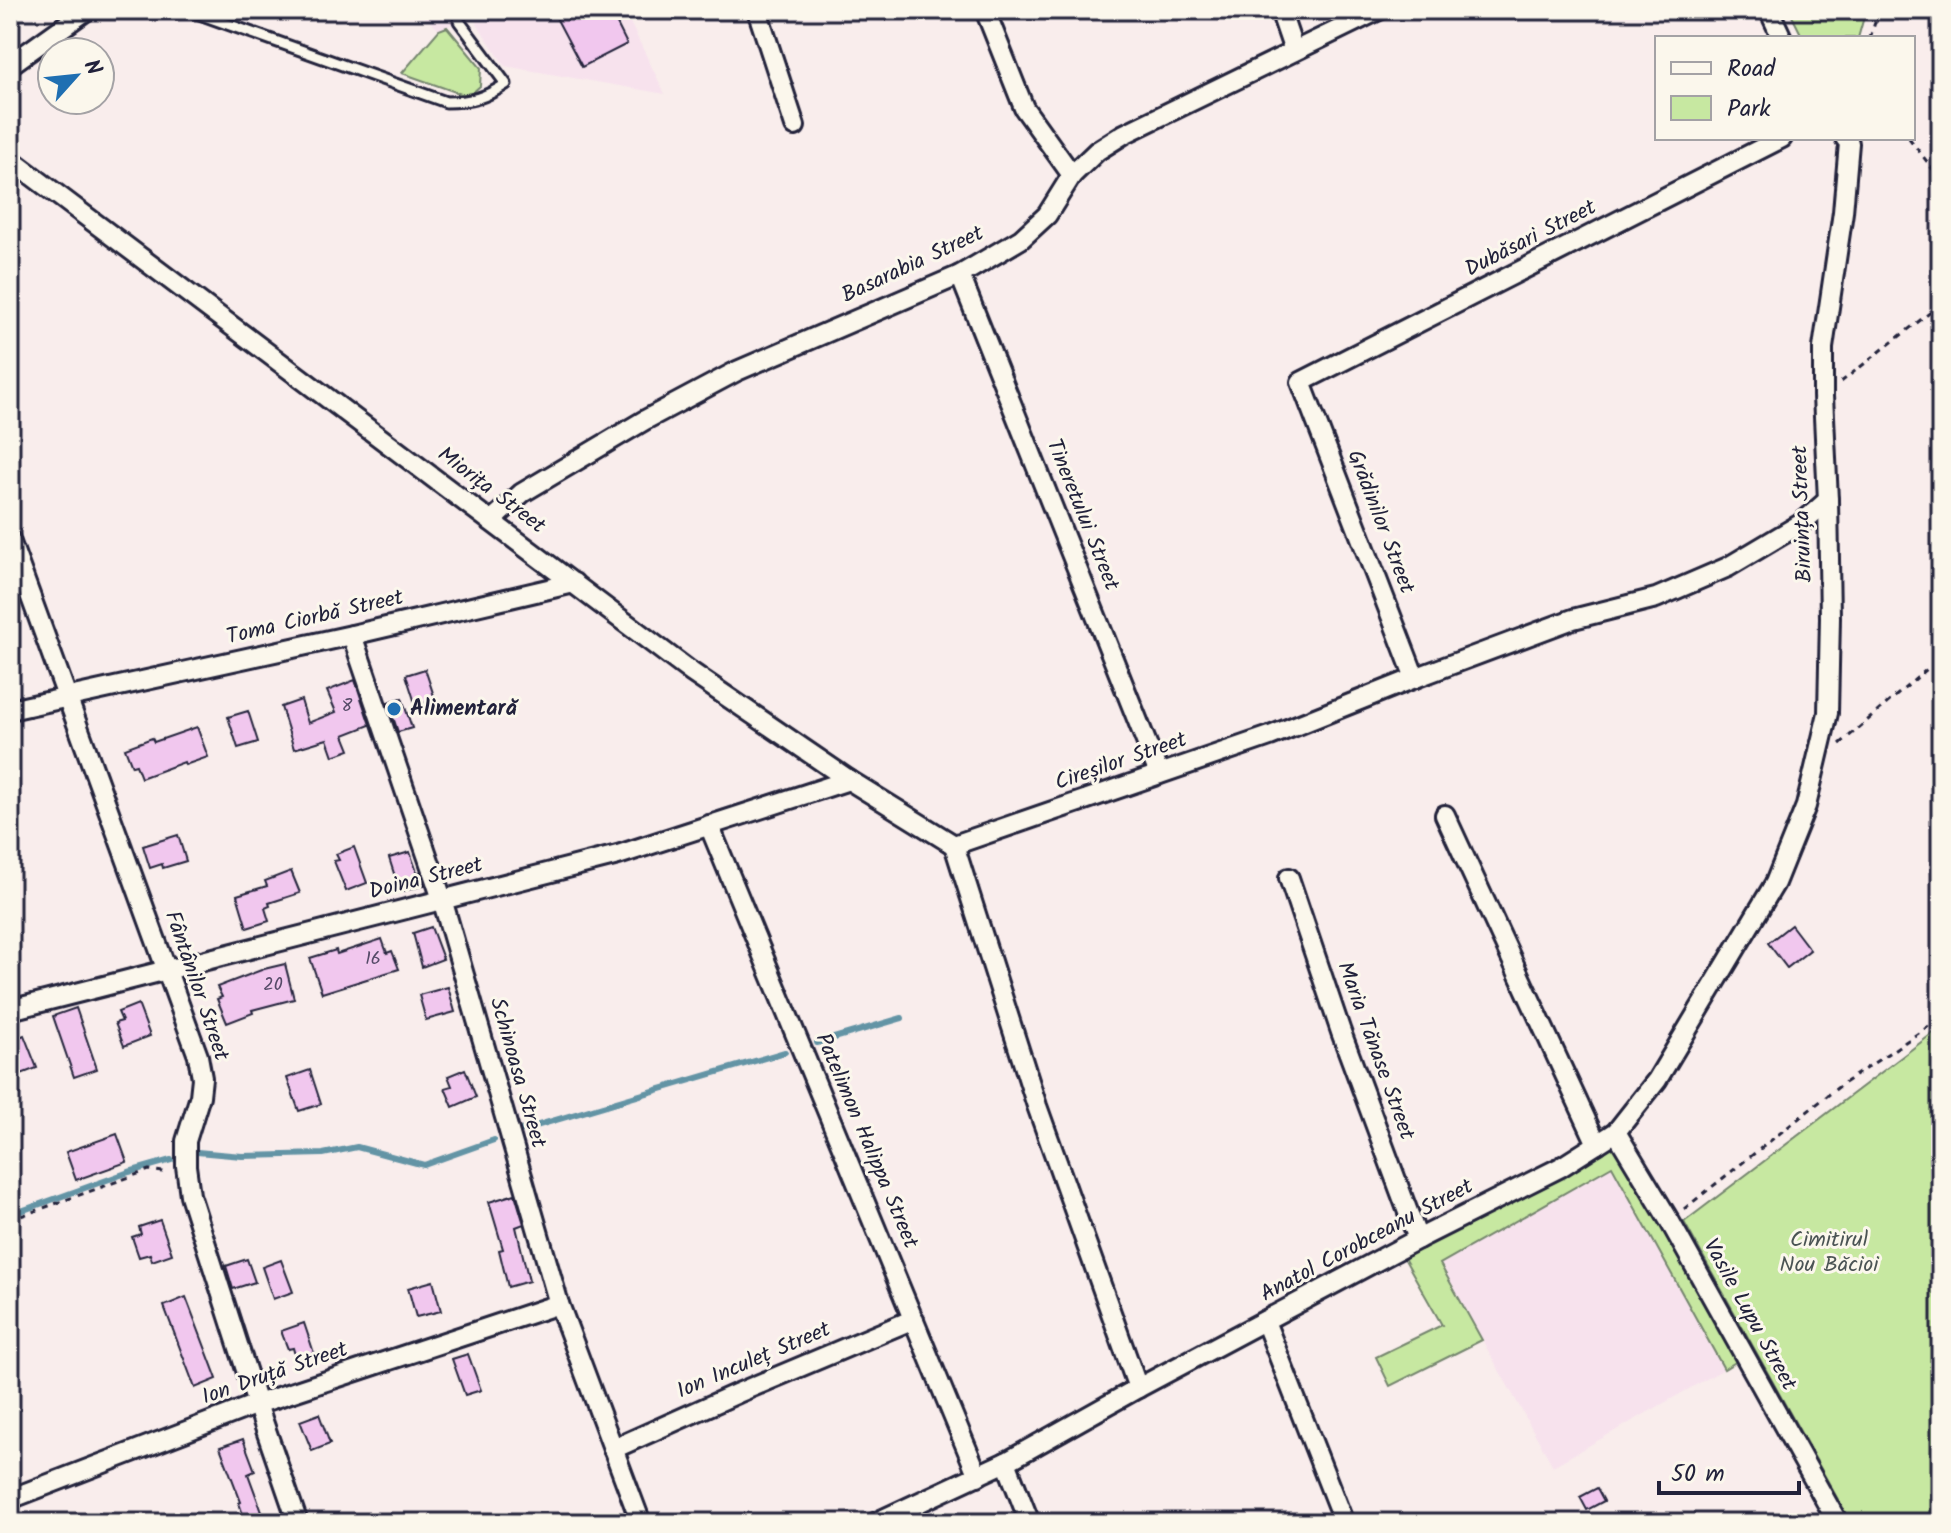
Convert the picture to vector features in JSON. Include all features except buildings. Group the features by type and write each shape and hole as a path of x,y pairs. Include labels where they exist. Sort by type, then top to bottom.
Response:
{"street":[{"path":"10,65 87,10"},
{"path":"757,10 795,126"},
{"path":"985,10 1024,108 1072,175"},
{"path":"1280,10 1294,51"},
{"name":"Basarabia Street","path":"491,521 522,493 645,420 737,371 960,275 1021,239 1047,215 1072,175 1097,151 1124,134 1379,10"},
{"path":"1769,10 1781,36"},
{"name":"Dubăsari Street","path":"1301,382 1778,140"},
{"name":"Biruința Street","path":"1775,883 1806,806 1828,713 1830,618 1823,348 1843,212 1849,143 1847,140"},
{"name":"Miorița Street","path":"10,159 691,672 849,780 954,845"},
{"name":"Tineretului Street","path":"960,275 1159,774"},
{"name":"Grădinilor Street","path":"1301,382 1415,678"},
{"name":"Cireșilor Street","path":"954,845 1270,736 1573,619 1656,598 1728,567 1802,523 1828,500"},
{"path":"10,540 66,698"},
{"name":"Toma Ciorbă Street","path":"10,710 574,583"},
{"name":"Schinoasa Street","path":"352,635 442,899 559,1304 641,1523"},
{"name":"Fântânilor Street","path":"66,698 198,1056 202,1078 200,1096 186,1141 190,1195 298,1523"},
{"name":"Doina Street","path":"10,1010 618,855 849,780"},
{"path":"1445,815 1597,1144"},
{"name":"Patelimon Halippa Street","path":"709,825 978,1476"},
{"path":"954,845 1037,1106 1138,1388"},
{"name":"Maria Tănase Street","path":"1289,878 1341,1032 1418,1239"},
{"name":"Anatol Corobceanu Street","path":"875,1523 1006,1462 1418,1239 1561,1167 1616,1132 1657,1080 1775,883"},
{"name":"Vasile Lupu Street","path":"1616,1132 1669,1220 1838,1523"},
{"name":"Ion Druță Street","path":"10,1499 257,1404 559,1304"},
{"name":"Ion Inculeț Street","path":"613,1449 914,1319"},
{"path":"1265,1321 1344,1523"},
{"path":"1006,1462 1030,1523"}],"lane":[{"path":"188,10 446,102 469,102 485,97 506,84 459,21"}],"path":[{"path":"1871,36 1879,10"},
{"path":"1911,140 1941,180"},
{"path":"1823,396 1941,304"},
{"path":"1839,745 1941,657"},
{"path":"1669,1220 1841,1085 1941,1018"},
{"path":"10,1220 149,1170 172,1177 190,1195"}],"shaded area":[{"path":"417,10 624,10 665,94 505,66 471,15 439,30"},
{"path":"1613,1165 1724,1369 1553,1466 1440,1265"}],"green space":[{"path":"1789,10 1866,10 1859,36 1802,36"},
{"path":"447,27 481,68 480,86 471,94 464,95 402,73 439,30"},
{"name":"Cimitirul Nou Băcioi","path":"1941,1027 1941,1523 1851,1523 1684,1222"},
{"path":"1614,1143 1739,1360 1724,1369 1612,1166 1440,1264 1482,1340 1390,1386 1376,1357 1442,1325 1404,1258"}],"waterway":[{"path":"817,1043 902,1018"},
{"path":"522,1130 785,1052"},
{"path":"197,1152 242,1156 323,1154 357,1147 424,1165 494,1140"},
{"path":"10,1206 21,1211 171,1160"}],"place":[{"name":"Alimentară","path":"394,709"}]}
